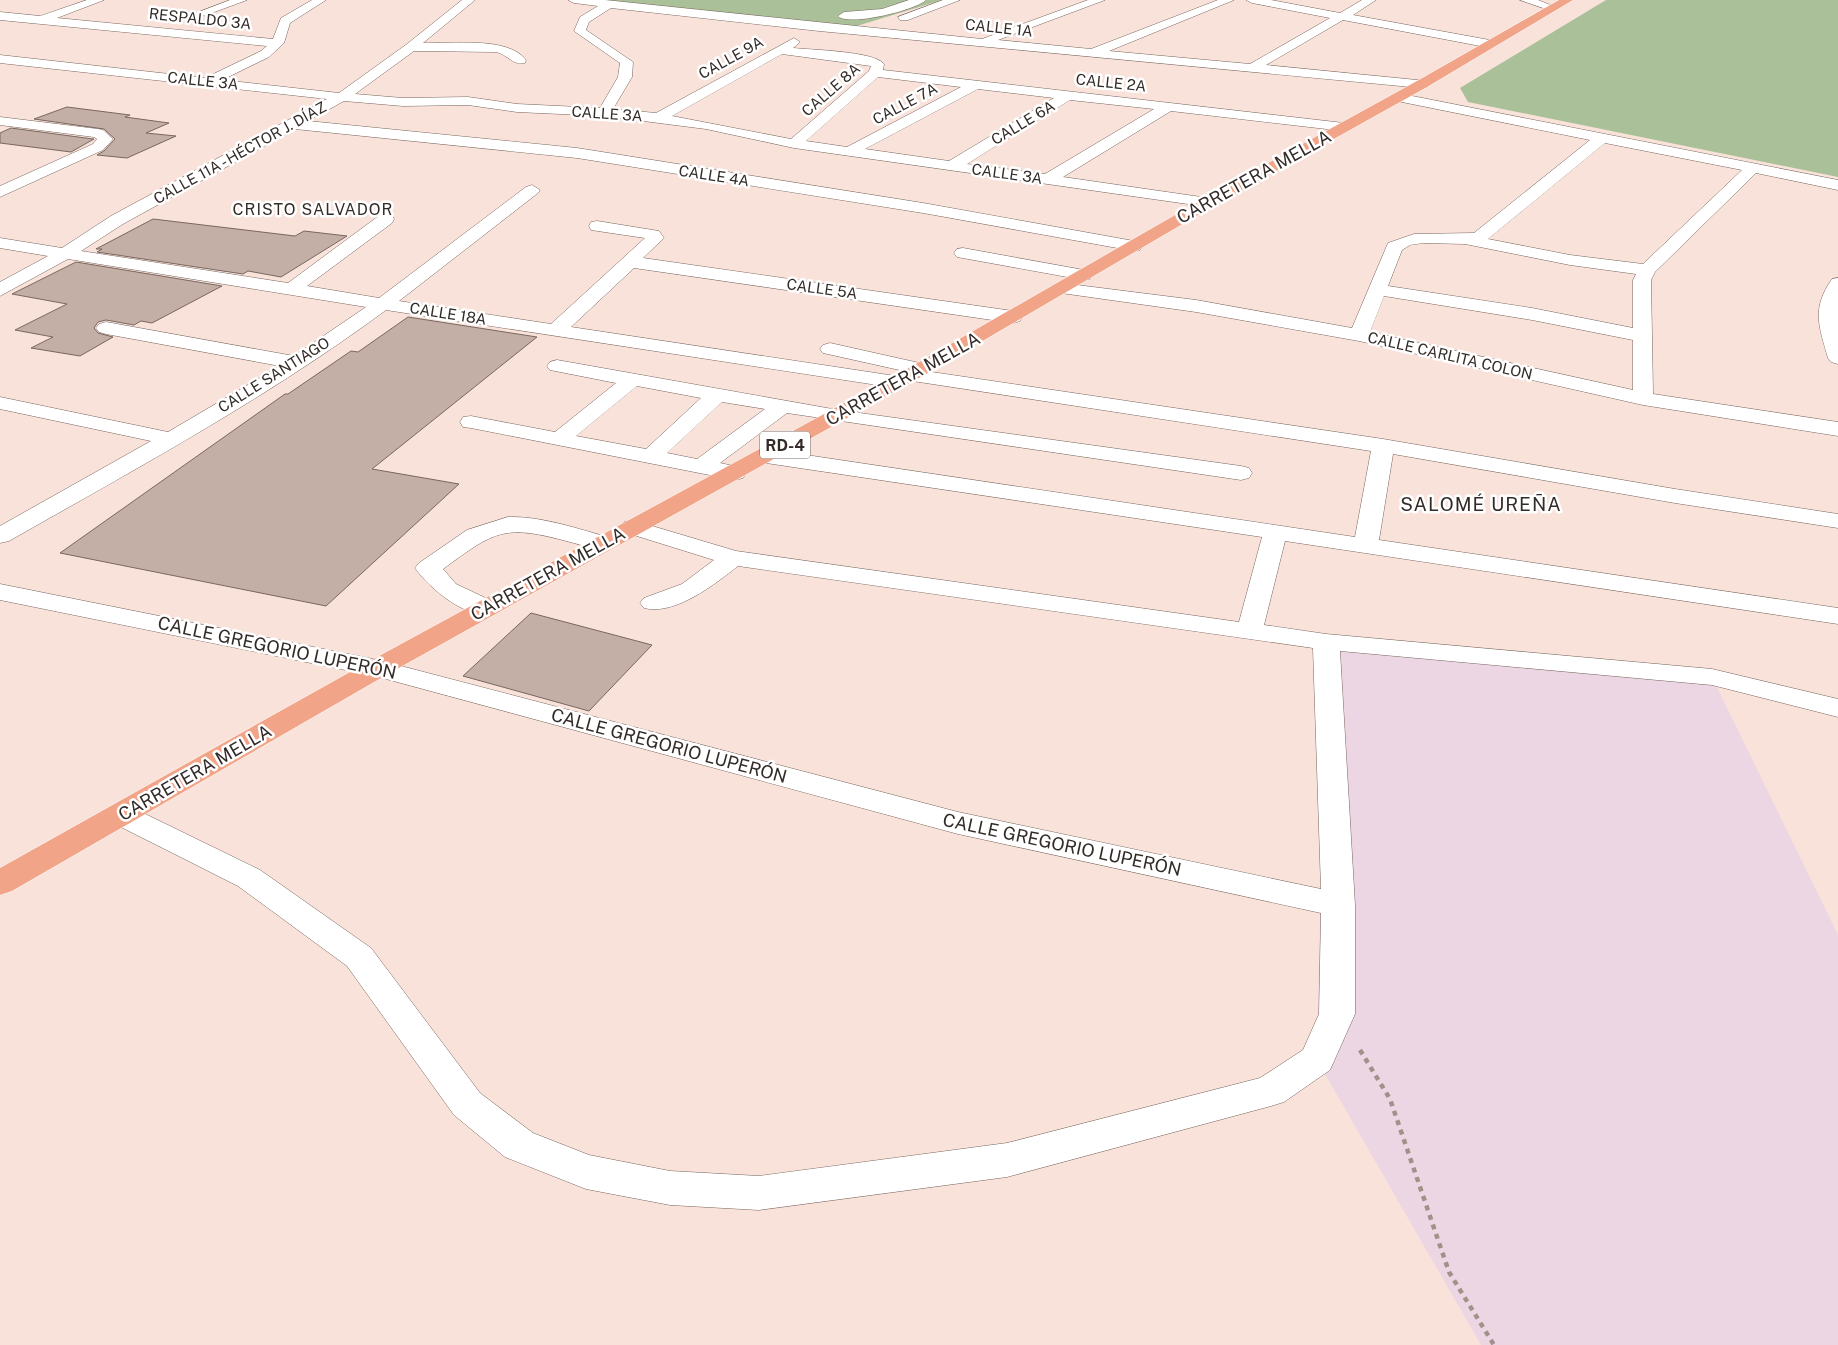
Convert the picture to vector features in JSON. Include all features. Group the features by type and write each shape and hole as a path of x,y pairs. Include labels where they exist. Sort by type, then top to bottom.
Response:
{"main road":[{"name":"CARRETERA MELLA","path":"0,884 485,608 838,416 1013,317 1209,202 1422,84 1559,4"}],"street":[{"path":"37,21 98,0"},
{"path":"205,12 241,0"},
{"path":"207,82 265,54 278,43 285,21 320,0"},
{"name":"CALLE 11A - HÉCTOR J. DÍAZ","path":"0,290 64,254 117,220 342,98 412,47 469,0"},
{"name":"CALLE 1A","path":"574,0 820,28 1422,84"},
{"path":"835,15 870,15 920,0"},
{"path":"867,31 954,0"},
{"path":"981,42 1099,0"},
{"path":"1090,54 1228,0"},
{"path":"1252,0 1491,44"},
{"path":"1252,68 1370,0"},
{"path":"1526,0 1559,4"},
{"path":"60,1 86,4"},
{"path":"604,112 624,77 627,62 580,31 584,20 609,4"},
{"name":"RESPALDO 3A","path":"0,16 278,43"},
{"name":"CALLE 9A","path":"658,118 820,28"},
{"path":"412,47 503,48 520,60"},
{"name":"CALLE 8A","path":"779,50 867,60 878,64 875,73 794,144"},
{"name":"CALLE 3A","path":"0,59 342,98 403,102 468,101 517,108 604,112 658,118 706,125 794,144 1209,202"},
{"name":"CALLE 2A","path":"875,73 1344,127"},
{"name":"CALLE 7A","path":"849,152 977,84"},
{"name":"CALLE 6A","path":"952,166 1068,95"},
{"path":"1397,98 1838,185"},
{"path":"1048,179 1170,106"},
{"path":"0,121 98,133 106,139 98,147 0,192"},
{"name":"CALLE 4A","path":"293,124 577,154 923,208 1134,246"},
{"path":"1469,240 1486,233 1602,138"},
{"path":"1643,399 1642,280 1646,270 1753,168"},
{"name":"CALLE SANTIAGO","path":"0,536 171,439 297,363 384,304 532,190"},
{"path":"291,290 386,219"},
{"path":"556,330 656,238 654,235 597,226"},
{"path":"1359,335 1394,247 1402,241 1411,238 1469,240 1570,260 1646,270"},
{"name":"CALLE 18A","path":"0,243 556,330 910,375"},
{"path":"963,252 1084,274"},
{"name":"CALLE 5A","path":"632,262 1013,317"},
{"path":"1838,283 1829,294 1826,306 1827,318 1838,358"},
{"name":"CALLE CARLITA COLON","path":"1062,288 1196,306 1359,335 1643,399 1838,429"},
{"path":"1378,290 1532,314 1643,336"},
{"path":"106,328 297,363"},
{"path":"830,349 910,375 1383,446 1675,496 1838,521"},
{"path":"557,366 838,416 1241,473"},
{"path":"559,439 633,379"},
{"path":"651,456 718,394"},
{"path":"2,405 171,439"},
{"path":"702,466 782,406"},
{"path":"471,422 736,473"},
{"path":"1366,545 1383,446"},
{"path":"766,456 1838,616"},
{"path":"485,608 447,589 428,568 469,538 509,523 557,531 602,543"},
{"path":"632,527 733,558 1326,642 1712,677 1838,708"},
{"path":"1248,632 1275,532"},
{"path":"653,603 691,588 733,558"},
{"name":"CALLE GREGORIO LUPERÓN","path":"0,592 378,668 958,823 1338,905"},
{"path":"122,815 249,878 360,957 467,1104 519,1145 586,1172 670,1188 759,1193 1008,1160 1272,1091 1317,1060 1337,1014 1338,905 1326,642"}],"path":[{"path":"1337,1014 1390,1099 1450,1272 1494,1345"}],"shaded area":[{"path":"1326,642 1712,677 1838,935 1838,1345 1481,1345 1317,1060"}],"green space":[{"path":"576,0 942,0 847,29"},
{"path":"1606,0 1838,0 1838,177 1468,102 1460,88"}],"building":[{"path":"67,107 130,115 125,117 169,123 146,133 176,136 127,158 97,155 104,151 115,139 104,129 34,119"},
{"path":"11,128 94,139 71,152 0,143 0,133"},
{"path":"153,219 295,236 304,231 347,236 281,277 248,271 243,274 97,252 102,249 96,249"},
{"path":"76,262 222,286 152,323 141,321 134,325 106,320 98,322 94,328 98,333 113,337 80,356 31,348 53,337 15,330 67,304 12,294"},
{"path":"408,317 537,337 372,469 459,484 326,606 60,553 285,394 288,394 351,351 358,352"},
{"path":"531,613 652,645 589,711 463,676"}],"district":[{"name":"CRISTO SALVADOR","path":"313,209"},
{"name":"SALOMÉ UREÑA","path":"1481,504"}]}
